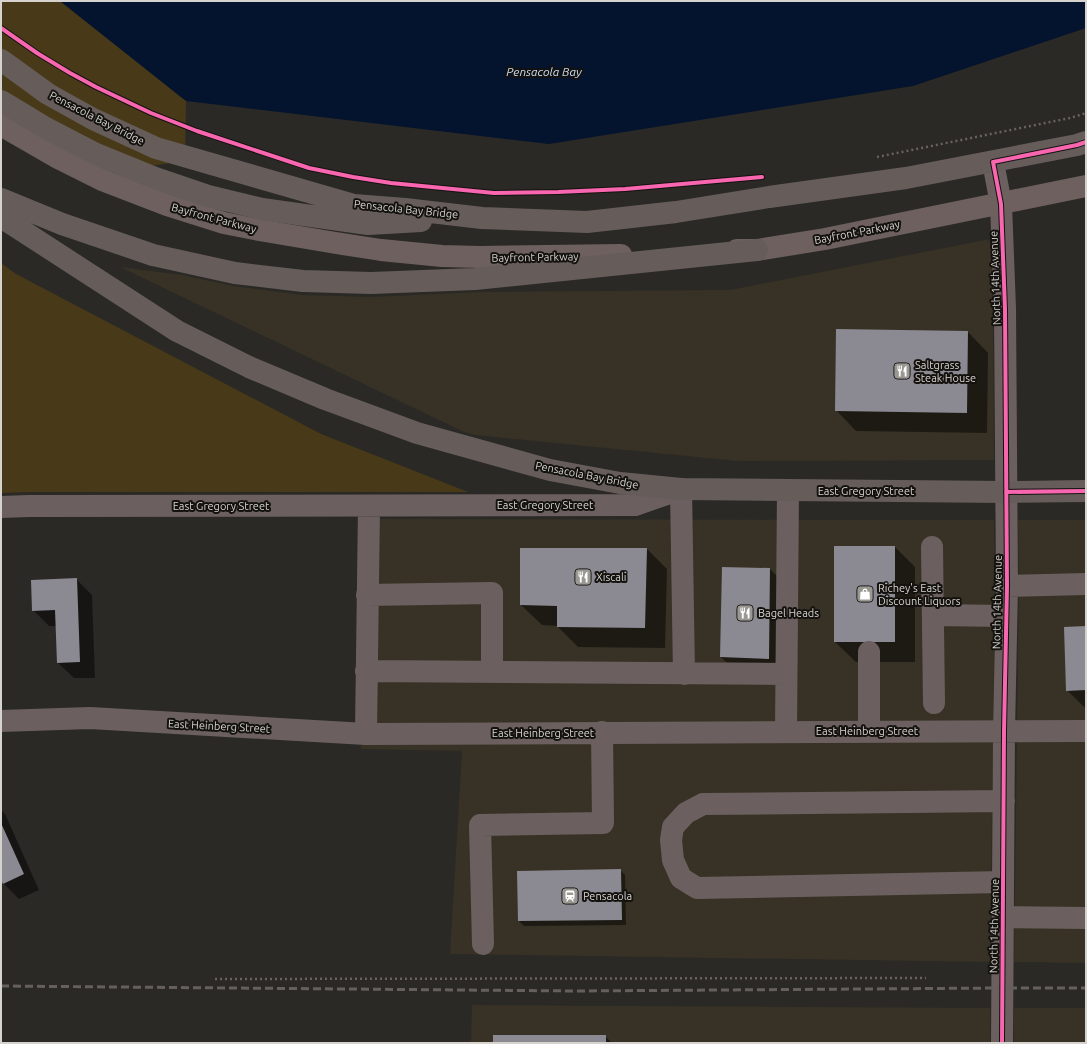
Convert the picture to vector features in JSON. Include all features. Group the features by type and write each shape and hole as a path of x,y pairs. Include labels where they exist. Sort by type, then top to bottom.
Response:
{"highway":[{"name":"Pensacola Bay Bridge","path":"1,60 48,94 93,119 156,148 354,205 482,218 587,222 676,212 769,197 906,178 993,162"},
{"path":"1,101 44,127 96,154 155,178 208,196 262,209 368,224 482,218"},
{"path":"993,162 1086,142"},
{"path":"1,199 62,224 153,254 235,272 303,281 371,283 475,279 757,250"},
{"name":"Pensacola Bay Bridge","path":"1,217 177,331 248,367 325,399 417,433 550,470 620,483 681,489"},
{"name":"East Gregory Street","path":"681,489 1006,492 1086,491"}],"main road":[{"name":"Bayfront Parkway","path":"2,126 58,158 102,180 167,205 224,223 381,250 442,256 617,256 757,250 1001,204 1086,186"}],"street":[{"name":"North 14th Avenue","path":"993,162 1001,204 1005,309 1007,586 1004,731 1002,1043"},
{"name":"East Gregory Street","path":"1,507 635,505 681,489"},
{"path":"681,489 684,674"},
{"path":"786,732 788,490"},
{"path":"366,734 369,506"},
{"path":"932,547 934,703"},
{"path":"1007,586 1086,584"},
{"path":"367,595 492,593 492,672"},
{"path":"933,615 1006,616"},
{"path":"869,652 869,732"},
{"path":"366,671 786,674"},
{"name":"East Heinberg Street","path":"1,721 90,718 366,734 1086,731"},
{"path":"483,944 480,825 603,823 602,732"},
{"path":"1003,882 697,888 680,878 673,860 671,840 673,827 686,813 703,804 1004,801"},
{"path":"1003,917 1086,918"}],"path":[{"path":"872,158 1062,120 1086,113"},
{"path":"215,979 926,978"}],"shaded area":[{"path":"1,1 60,1 186,101 185,161 150,166 1,114"},
{"path":"985,240 991,241 994,460 737,461 475,435 464,432 120,267 182,275 233,286 302,295 371,297 480,292 730,290"},
{"path":"1,263 16,274 321,434 468,492 1,493"},
{"path":"363,519 994,520 995,586 990,962 450,954 462,751 361,749"},
{"path":"1018,520 1086,520 1086,963 1014,962 1019,586"},
{"path":"472,1005 990,1008 990,1043 471,1043"},
{"path":"1014,1008 1086,1008 1086,1043 1014,1043"}],"water":[{"name":"Pensacola Bay","path":"60,1 1086,1 1086,28 913,86 549,144 186,101"}],"building":[{"name":"Saltgrass Steak House","path":"836,329 968,331 967,413 835,411"},
{"name":"Richey's East Discount Liquors","path":"834,546 895,546 895,642 834,642"},
{"name":"Xiscali","path":"520,548 647,548 645,628 557,627 557,606 520,605"},
{"name":"Bagel Heads","path":"722,567 770,568 769,659 720,657"},
{"path":"77,578 80,662 57,663 55,610 32,611 31,580"},
{"path":"1086,626 1086,690 1066,691 1064,627"},
{"path":"1,823 24,874 3,884 1,880"},
{"path":"621,869 622,920 518,921 517,871"},
{"path":"493,1035 606,1035 606,1043 493,1043"}],"railway":[{"path":"1,986 577,991 1086,988"}],"cycle path":[{"path":"1,28 37,53 70,73 151,113 197,131 309,168 353,177 391,183 494,193 625,189 762,177"},
{"path":"1002,1043 1004,731 1007,586 1005,309 1001,204 993,162 1086,142"},
{"path":"1006,492 1086,491"}],"place":[{"name":"Saltgrass Steak House","path":"902,371"},
{"name":"Xiscali","path":"583,577"},
{"name":"Richey's East Discount Liquors","path":"865,594"},
{"name":"Bagel Heads","path":"745,613"},
{"name":"Pensacola","path":"570,896"}]}
